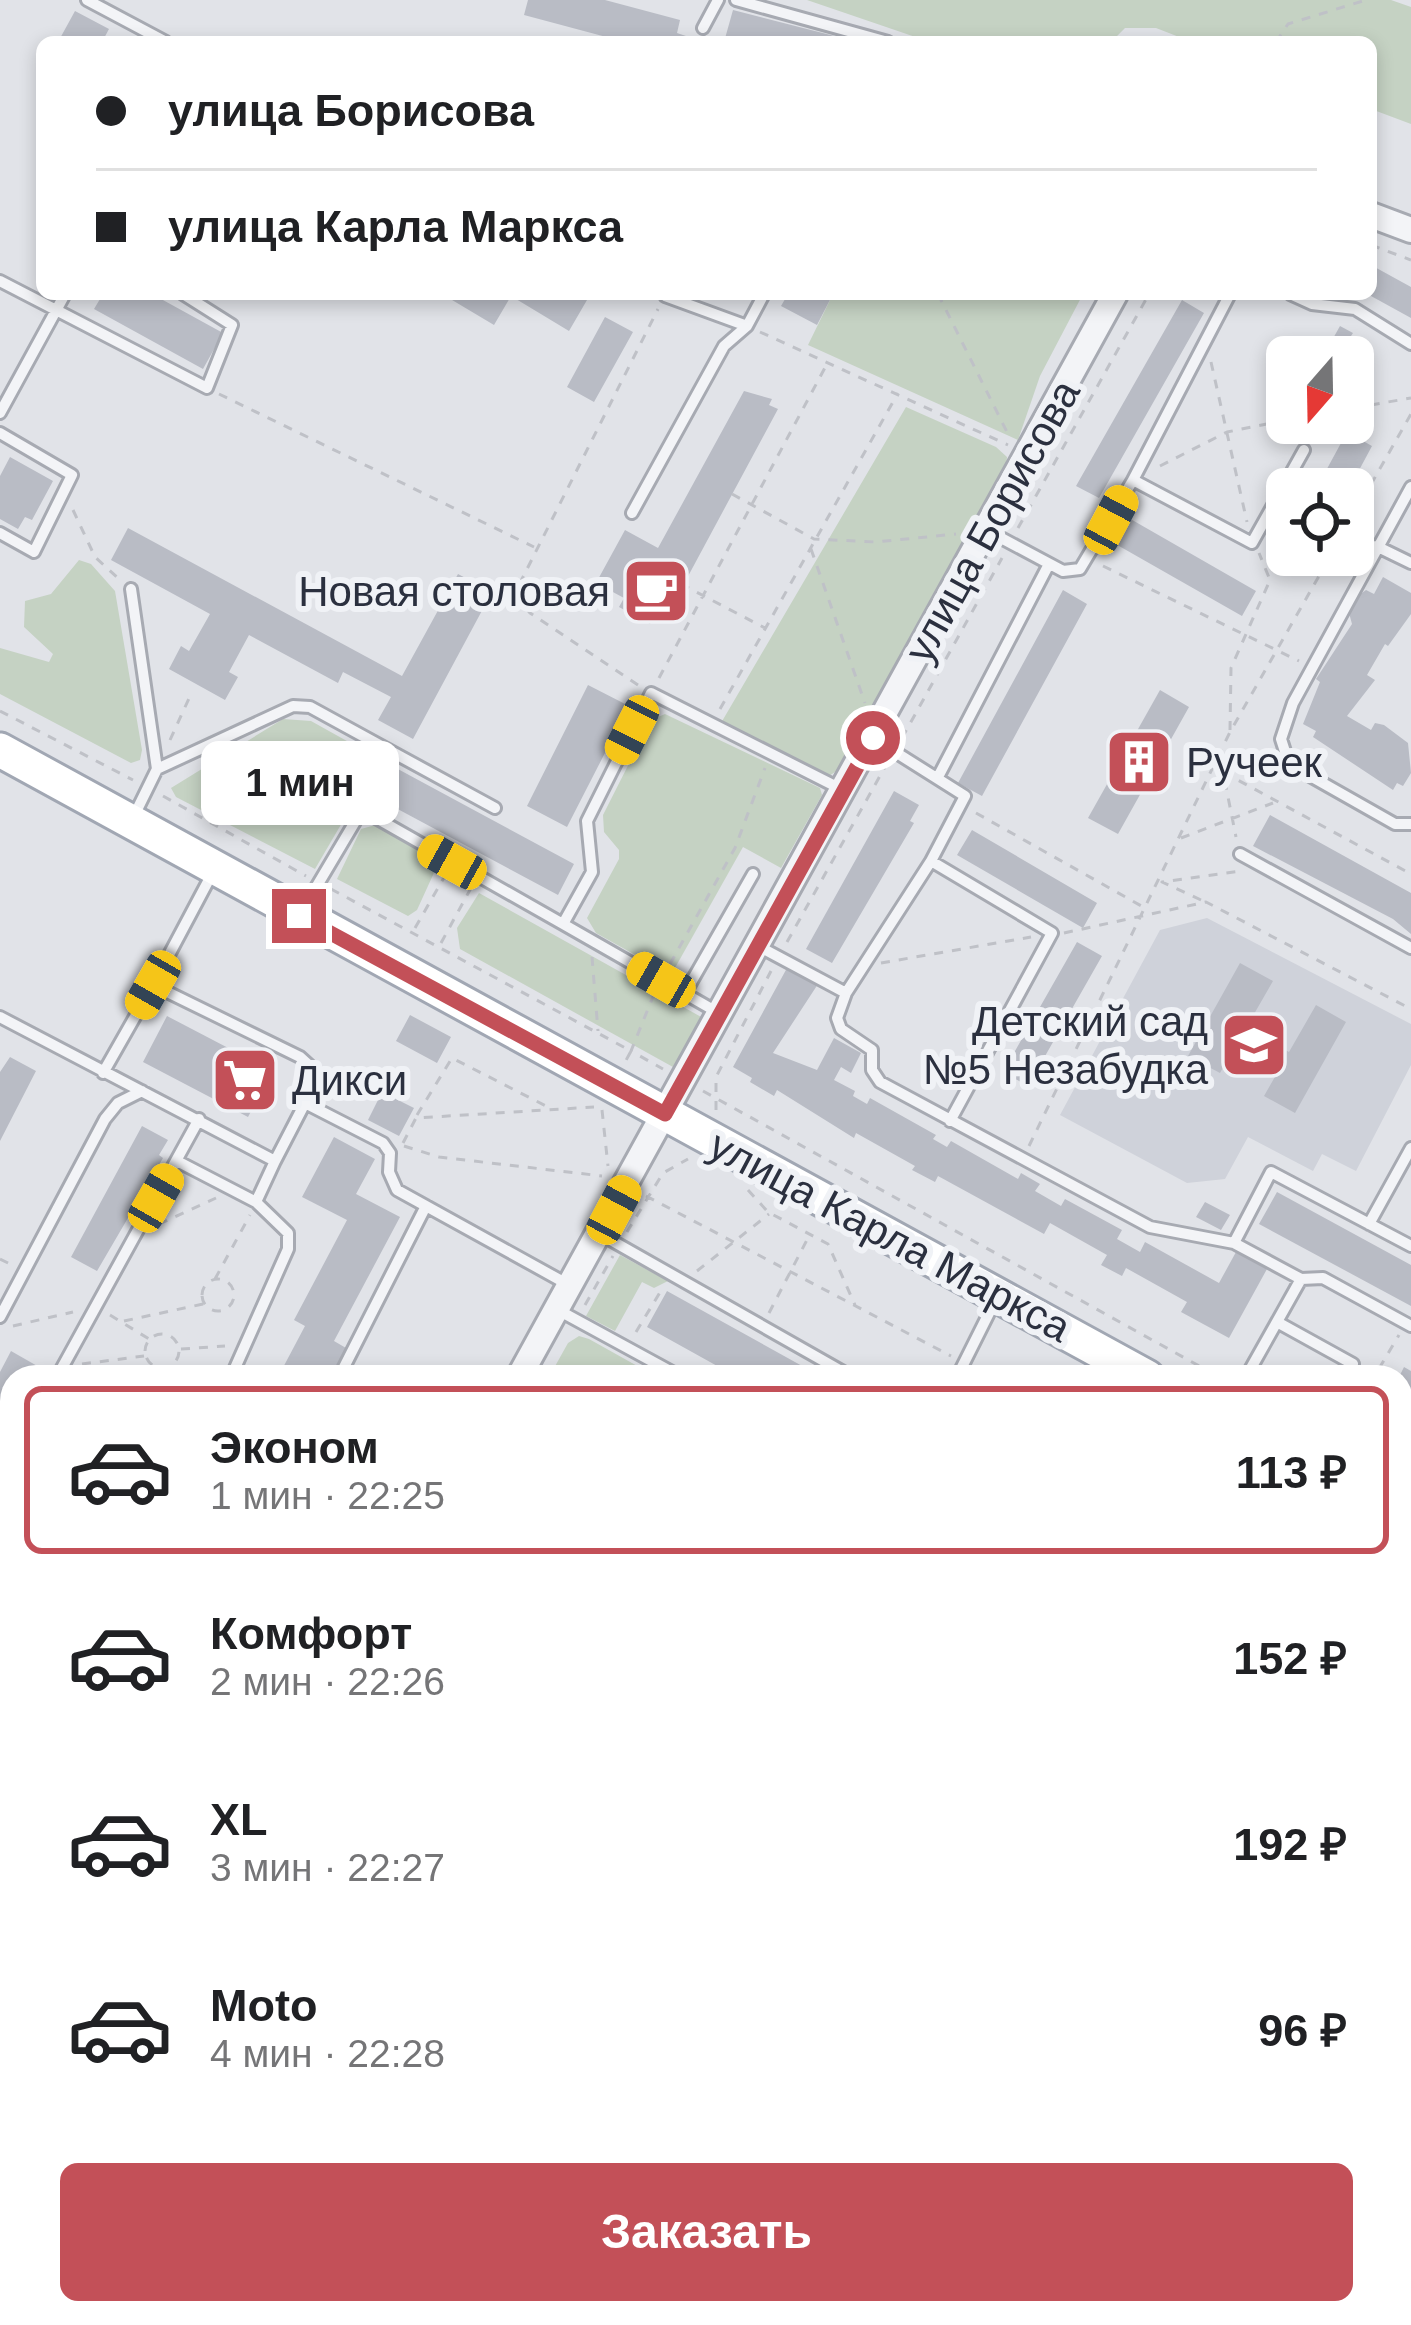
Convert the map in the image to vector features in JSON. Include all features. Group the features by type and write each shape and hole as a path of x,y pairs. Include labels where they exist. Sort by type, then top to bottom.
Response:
{"main road":[{"name":"улица Карла Маркса","path":"0,750 299,916 607,1096 665,1114 1126,1365"}],"street":[{"path":"1377,216 1411,230"},
{"name":"улица Борисова","path":"525,1365 720,1013 767,951 843,790 884,745 999,537 1026,454 1112,300"}],"lane":[{"path":"86,0 155,36"},
{"path":"703,28 718,0"},
{"path":"736,0 866,36"},
{"path":"0,281 207,388 232,325 192,300"},
{"path":"0,412 60,300"},
{"path":"676,300 747,326"},
{"path":"632,513 724,346 747,326 761,300"},
{"path":"999,537 1048,564 1073,571 1090,560 1227,300"},
{"path":"1303,300 1355,309 1411,344"},
{"path":"0,433 72,476 34,553 0,533"},
{"path":"1132,480 1252,544 1304,449"},
{"path":"1411,487 1293,703 1282,753 1289,764 1395,824 1411,824"},
{"path":"1376,546 1411,563"},
{"path":"938,777 1048,564"},
{"path":"131,589 157,769 131,823"},
{"path":"563,924 592,872 587,821 651,694 843,790"},
{"path":"157,769 293,706 310,707 495,808"},
{"path":"884,745 965,796 836,1018 842,1029 872,1050 875,1076 1021,1161 1150,1227 1234,1243 1301,1279 1322,1278 1408,1325"},
{"path":"299,916 394,753"},
{"path":"362,810 720,1013"},
{"path":"1240,854 1411,948"},
{"path":"931,861 1052,933 950,1121"},
{"path":"103,1073 215,869"},
{"path":"685,993 753,874"},
{"path":"767,951 846,994"},
{"path":"153,985 300,1057 311,1067 313,1079 305,1103 256,1202"},
{"path":"0,1017 275,1161"},
{"path":"0,1317 105,1119 118,1103 142,1091"},
{"path":"305,1103 396,1149 391,1181 426,1206 568,1285"},
{"path":"64,1365 199,1119"},
{"path":"1369,1225 1411,1148"},
{"path":"177,1161 256,1202 288,1233 288,1250 237,1365"},
{"path":"1234,1243 1270,1172 1411,1246"},
{"path":"345,1365 426,1206"},
{"path":"600,1234 831,1365"},
{"path":"1253,1365 1301,1279"},
{"path":"964,1363 999,1292"},
{"path":"555,1309 656,1365"},
{"path":"1277,1322 1353,1364"}],"path":[{"path":"1280,36 1288,25 1366,0"},
{"path":"1377,247 1411,260"},
{"path":"663,300 535,548 521,581 520,602 651,694 828,362"},
{"path":"747,326 1016,448 941,300"},
{"path":"714,1097 716,1077 767,951 999,537 1052,469 1146,300"},
{"path":"1206,340 1252,544 1269,568 1270,580 1232,668 1230,732"},
{"path":"207,388 535,548"},
{"path":"711,727 898,393"},
{"path":"1374,404 1411,398"},
{"path":"1374,479 1411,414"},
{"path":"1132,480 1227,432 1266,424"},
{"path":"1026,454 1052,469"},
{"path":"64,491 95,557 131,589"},
{"path":"732,494 814,539 876,542 999,537"},
{"path":"810,547 884,745"},
{"path":"1090,560 1312,668"},
{"path":"1021,1161 1162,882 1230,732 1319,576"},
{"path":"681,584 765,628"},
{"path":"157,769 191,694"},
{"path":"0,711 414,931 1197,1365"},
{"path":"549,1108 452,1058 396,1149 610,1176 607,1096 632,1052 661,980 735,848 769,755"},
{"path":"1214,767 1411,874"},
{"path":"1223,772 1240,854"},
{"path":"1181,838 1275,802"},
{"path":"960,805 1145,912"},
{"path":"414,931 452,862"},
{"path":"1162,882 1265,868"},
{"path":"440,946 478,876"},
{"path":"1162,882 1411,1009"},
{"path":"863,967 1052,933 1084,933 1145,912 1206,902"},
{"path":"591,940 598,1033"},
{"path":"416,1118 549,1108 607,1096"},
{"path":"741,1184 768,1212 833,1252 856,1306"},
{"path":"626,1186 968,1365"},
{"path":"134,1235 234,1190"},
{"path":"205,1304 203,1288 215,1279 256,1202"},
{"path":"762,1326 810,1234"},
{"path":"122,1322 205,1304 218,1311 233,1299 229,1284 215,1279"},
{"path":"0,1330 94,1306 149,1340 170,1336 179,1349"},
{"path":"1382,1365 1408,1325"},
{"path":"146,1355 149,1340"},
{"path":"179,1349 248,1344"},
{"path":"169,1365 179,1349"},
{"path":"95,1365 146,1355"},
{"path":"146,1355 154,1365"}],"shaded area":[{"name":"Детский сад №5 Незабудка","path":"1207,918 1411,1024 1411,1065 1356,1171 1322,1154 1313,1171 1248,1137 1225,1179 1187,1183 1060,1115 1160,930"}],"green space":[{"path":"807,0 1391,0 1411,7 1411,124 1377,111 1377,36 1177,36 1156,28 1125,28 1117,36 912,36"},
{"path":"830,300 1080,300 1040,376 1018,440 808,345"},
{"path":"906,407 996,447 1007,457 1006,468 844,766 829,776 721,723"},
{"path":"79,560 91,564 115,591 142,750 140,760 131,763 0,694 0,648 49,662 53,654 24,627 25,601 51,594"},
{"path":"665,714 820,788 822,795 781,868 743,847 671,975 596,933 587,918 619,859 619,850 604,832 603,815 651,720"},
{"path":"283,719 311,721 372,755 377,763 315,869 176,797 171,788"},
{"path":"379,824 438,864 417,910 408,916 337,879 361,829"},
{"path":"479,893 703,1018 673,1067 460,949 457,928"},
{"path":"620,1255 668,1281 654,1288 642,1282 615,1331 586,1316"},
{"path":"579,1336 589,1339 636,1365 556,1365 568,1343"}],"building":[{"path":"528,0 605,0 680,20 677,33 686,36 603,36 524,15"},
{"path":"733,10 834,36 726,36"},
{"path":"75,11 109,29 105,36 61,36"},
{"path":"1377,268 1411,287 1411,318 1377,299"},
{"path":"99,300 163,300 223,333 203,369 94,309"},
{"path":"452,300 509,300 494,325"},
{"path":"518,300 587,300 569,331"},
{"path":"784,300 830,300 817,325 781,306"},
{"path":"1182,300 1204,313 1099,498 1076,486"},
{"path":"605,317 633,332 594,402 567,387"},
{"path":"1340,326 1353,333 1351,336 1334,336"},
{"path":"744,391 772,399 769,405 778,409 686,580 677,575 650,624 619,607 624,598 596,583 625,530 658,548"},
{"path":"1340,444 1372,446 1360,468 1327,468"},
{"path":"10,457 53,481 32,520 25,517 18,529 0,519 0,476"},
{"path":"1127,517 1256,591 1242,616 1112,542"},
{"path":"128,528 402,676 458,574 492,592 413,739 378,720 391,697 343,672 338,683 249,635 229,672 238,677 225,700 169,669 181,646 189,651 210,614 111,560"},
{"path":"1383,577 1411,593 1411,614 1385,644 1367,675 1375,680 1347,716 1371,730 1375,723 1384,725 1408,743 1411,773 1403,786 1397,783 1393,790 1313,737 1316,731 1303,724 1320,682 1316,679 1352,624 1349,613 1358,596 1366,590 1374,594"},
{"path":"1063,590 1087,604 982,796 958,783"},
{"path":"588,685 629,706 567,827 527,806"},
{"name":"Ручеек","path":"1160,690 1189,707 1118,834 1088,818"},
{"path":"396,768 574,864 558,895 379,799"},
{"path":"894,791 919,805 910,821 914,823 832,963 806,949"},
{"path":"1270,815 1411,893 1411,934 1393,919 1253,846"},
{"path":"972,830 1097,903 1083,928 957,855"},
{"path":"1077,942 1102,956 1028,1086 1003,1072"},
{"path":"1240,963 1273,981 1246,1028 1289,1052 1316,1005 1346,1022 1295,1113 1264,1096 1280,1068 1236,1044 1220,1073 1188,1056"},
{"path":"787,968 818,984 773,1053 817,1070 834,1038 861,1053 851,1073 841,1067 834,1080 855,1091 853,1096 867,1104 870,1098 936,1135 933,1139 947,1147 951,1141 1018,1179 1021,1173 1040,1184 1035,1191 1061,1206 1065,1199 1122,1230 1117,1239 1140,1252 1145,1242 1219,1283 1236,1252 1267,1269 1229,1338 1181,1312 1187,1302 1126,1268 1122,1276 1101,1265 1107,1255 1050,1223 1044,1234 938,1176 935,1182 912,1170 915,1166 856,1133 854,1138 777,1090 774,1096 750,1082 752,1078 733,1067"},
{"path":"410,1015 451,1037 437,1063 396,1041"},
{"path":"167,1016 272,1071 248,1117 143,1062"},
{"path":"10,1057 36,1071 0,1141 0,1072"},
{"path":"382,1092 414,1108 399,1136 368,1120"},
{"path":"142,1126 168,1140 159,1155 163,1158 97,1271 71,1257"},
{"path":"334,1137 375,1159 356,1194 400,1217 334,1341 346,1348 337,1365 284,1365 305,1326 294,1320 347,1220 302,1197"},
{"path":"1277,1192 1411,1265 1411,1306 1259,1224"},
{"path":"1205,1202 1230,1215 1221,1230 1196,1217"},
{"path":"667,1291 800,1365 715,1365 647,1327"},
{"path":"11,1351 36,1365 4,1365"}],"place":[{"name":"Новая столовая","path":"656,591"},
{"name":"Ручеек","path":"1139,762"},
{"name":"Детский сад №5 Незабудка","path":"1254,1045"},
{"name":"Дикси","path":"245,1080"}],"route":[{"path":"299,916 665,1114 873,738"}]}
